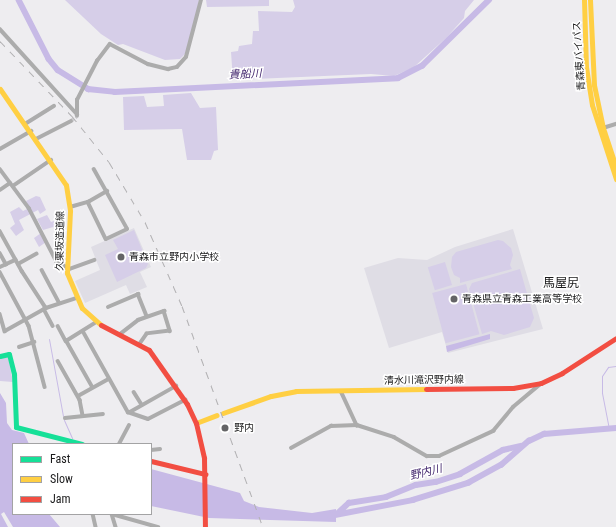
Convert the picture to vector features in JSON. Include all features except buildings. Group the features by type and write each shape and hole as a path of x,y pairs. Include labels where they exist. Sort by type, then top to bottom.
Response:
{"main road":[{"name":"青森東バイパス","path":"584,0 586,67 592,105 616,179"},
{"name":"青森東バイパス","path":"590,0 594,85 603,128 616,167"},
{"name":"久栗坂造道線","path":"0,89 51,160 66,185 70,207 67,268 76,298 86,314 119,335 140,344 157,359 185,400 196,424 205,477 205,524"},
{"name":"清水川滝沢野内線","path":"223,413 282,393 513,388 541,383 562,373 616,338"},
{"path":"0,356 9,354 11,362 16,427 78,443"},
{"path":"196,424 217,415"},
{"path":"152,461 205,477"}],"street":[{"path":"0,29 77,115 77,100 81,91 97,61 110,44 148,64 168,69 177,67 186,57 201,0"},
{"path":"25,124 54,106"},
{"path":"36,139 71,121"},
{"path":"603,128 616,124"},
{"path":"0,149 30,132"},
{"path":"0,190 11,185 51,160"},
{"path":"0,169 29,208 57,262 67,268 94,260"},
{"path":"88,202 106,238 127,229 94,170"},
{"path":"70,207 88,202 107,191"},
{"path":"0,231 45,308 53,326"},
{"path":"0,241 4,239"},
{"path":"0,253 6,264"},
{"path":"18,264 36,254"},
{"path":"0,267 16,260"},
{"path":"42,270 59,302"},
{"path":"0,272 25,320 34,342 45,387"},
{"path":"108,307 138,294 147,316"},
{"path":"0,314 5,331 45,308 59,302 76,298"},
{"path":"119,335 134,322 164,311 170,331 147,334 140,344"},
{"path":"66,341 97,322"},
{"path":"58,326 92,387"},
{"path":"83,331 109,379 130,412 148,418 185,400"},
{"path":"19,347 34,342"},
{"path":"58,361 78,396 83,415"},
{"path":"78,396 109,379"},
{"path":"291,448 331,426 357,425 394,437 427,456 439,456 493,431 513,407 541,383"},
{"path":"130,412 176,386"},
{"path":"341,391 357,425"},
{"path":"134,392 142,405"},
{"path":"65,418 103,414"},
{"path":"119,443 128,425"},
{"path":"152,450 160,449"},
{"path":"93,515 96,527"},
{"path":"112,515 116,527"},
{"path":"115,515 148,526 158,527"}],"shaded area":[{"path":"65,0 199,0 195,24 185,54 180,59 165,60 123,44 118,45 101,34"},
{"path":"206,0 269,0 269,6 207,7"},
{"path":"293,0 474,0 465,11 464,18 447,37 414,67 394,76 371,74 233,80 231,52 238,51 239,46 252,44 253,31 259,31 258,11 292,12 295,7"},
{"path":"191,93 200,108 216,107 218,150 214,151 211,160 187,160 182,129 124,130 123,97 144,96 147,107 164,106 163,95"},
{"path":"36,196 40,197 46,210 40,214 38,210 19,220 24,230 16,236 10,228 15,224 10,212 19,207 23,211 29,208 26,201"},
{"path":"47,215 51,222 57,220 60,225 43,230 37,219"},
{"name":"青森市立野内小学校","path":"134,228 151,267 140,272 147,287 130,294 126,285 85,303 75,281 100,270 91,247"},
{"name":"青森県立青森工業高等学校","path":"513,229 543,329 448,353 442,332 389,348 364,268 398,258 427,260 455,247"},
{"path":"134,230 148,264 146,268 117,282 105,255 118,249 113,240"},
{"path":"41,233 46,242 39,247 34,238"},
{"path":"498,240 503,241 511,248 513,255 510,265 512,269 460,283 460,278 454,275 451,267 452,257 456,252"},
{"path":"445,262 452,285 435,290 428,267"},
{"path":"520,269 534,318 530,327 504,335 491,331 482,334 469,289 472,283"},
{"path":"466,284 479,334 446,343 432,293"},
{"path":"490,334 490,339 447,352 446,346"},
{"path":"6,356 8,357 13,382 0,381 0,358"},
{"path":"0,393 6,403 7,423 12,430 24,433 29,443 12,443 12,515 50,515 60,527 0,527"},
{"path":"152,469 240,493 244,501 259,507 312,513 336,509 336,522 209,518 152,506"}],"pier":[{"path":"4,512 13,527 8,527 1,514"}],"waterway":[{"name":"貴船川","path":"19,0 49,59 58,70 88,89 115,92 398,78 422,66 489,0"},
{"path":"49,339 63,416"},
{"path":"609,429 602,393 602,376 608,367 616,366"},
{"path":"64,420 72,438"},
{"name":"野内川","path":"330,516 413,500 468,483 501,465 529,441 544,434 616,428"},
{"name":"野内川","path":"337,514 349,503 386,497 416,485 436,482 460,474 503,450 521,446"}],"tunnel":[{"path":"71,121 77,116"}],"railway":[{"path":"0,41 72,116 109,162 145,222 182,306 263,527"}],"traffic: fast":[{"path":"0,356 9,354 14,374 16,427 78,443"}],"traffic: slow":[{"path":"584,0 586,67 592,105 616,179"},
{"path":"590,0 594,85 603,128 616,167"},
{"path":"0,89 66,185 70,211 67,273 82,308 101,325"},
{"path":"223,413 271,396 296,391 426,389"},
{"path":"196,423 217,415"}],"traffic: jam":[{"path":"101,325 149,350 187,404 196,423 204,458 205,527"},
{"path":"426,389 513,388 541,383 562,373 616,338"},
{"path":"152,461 205,474"}],"place":[{"name":"青森市立野内小学校","path":"121,257"},
{"name":"青森県立青森工業高等学校","path":"454,299"},
{"name":"野内","path":"225,428"}],"district":[{"name":"馬屋尻","path":"561,284"}]}
